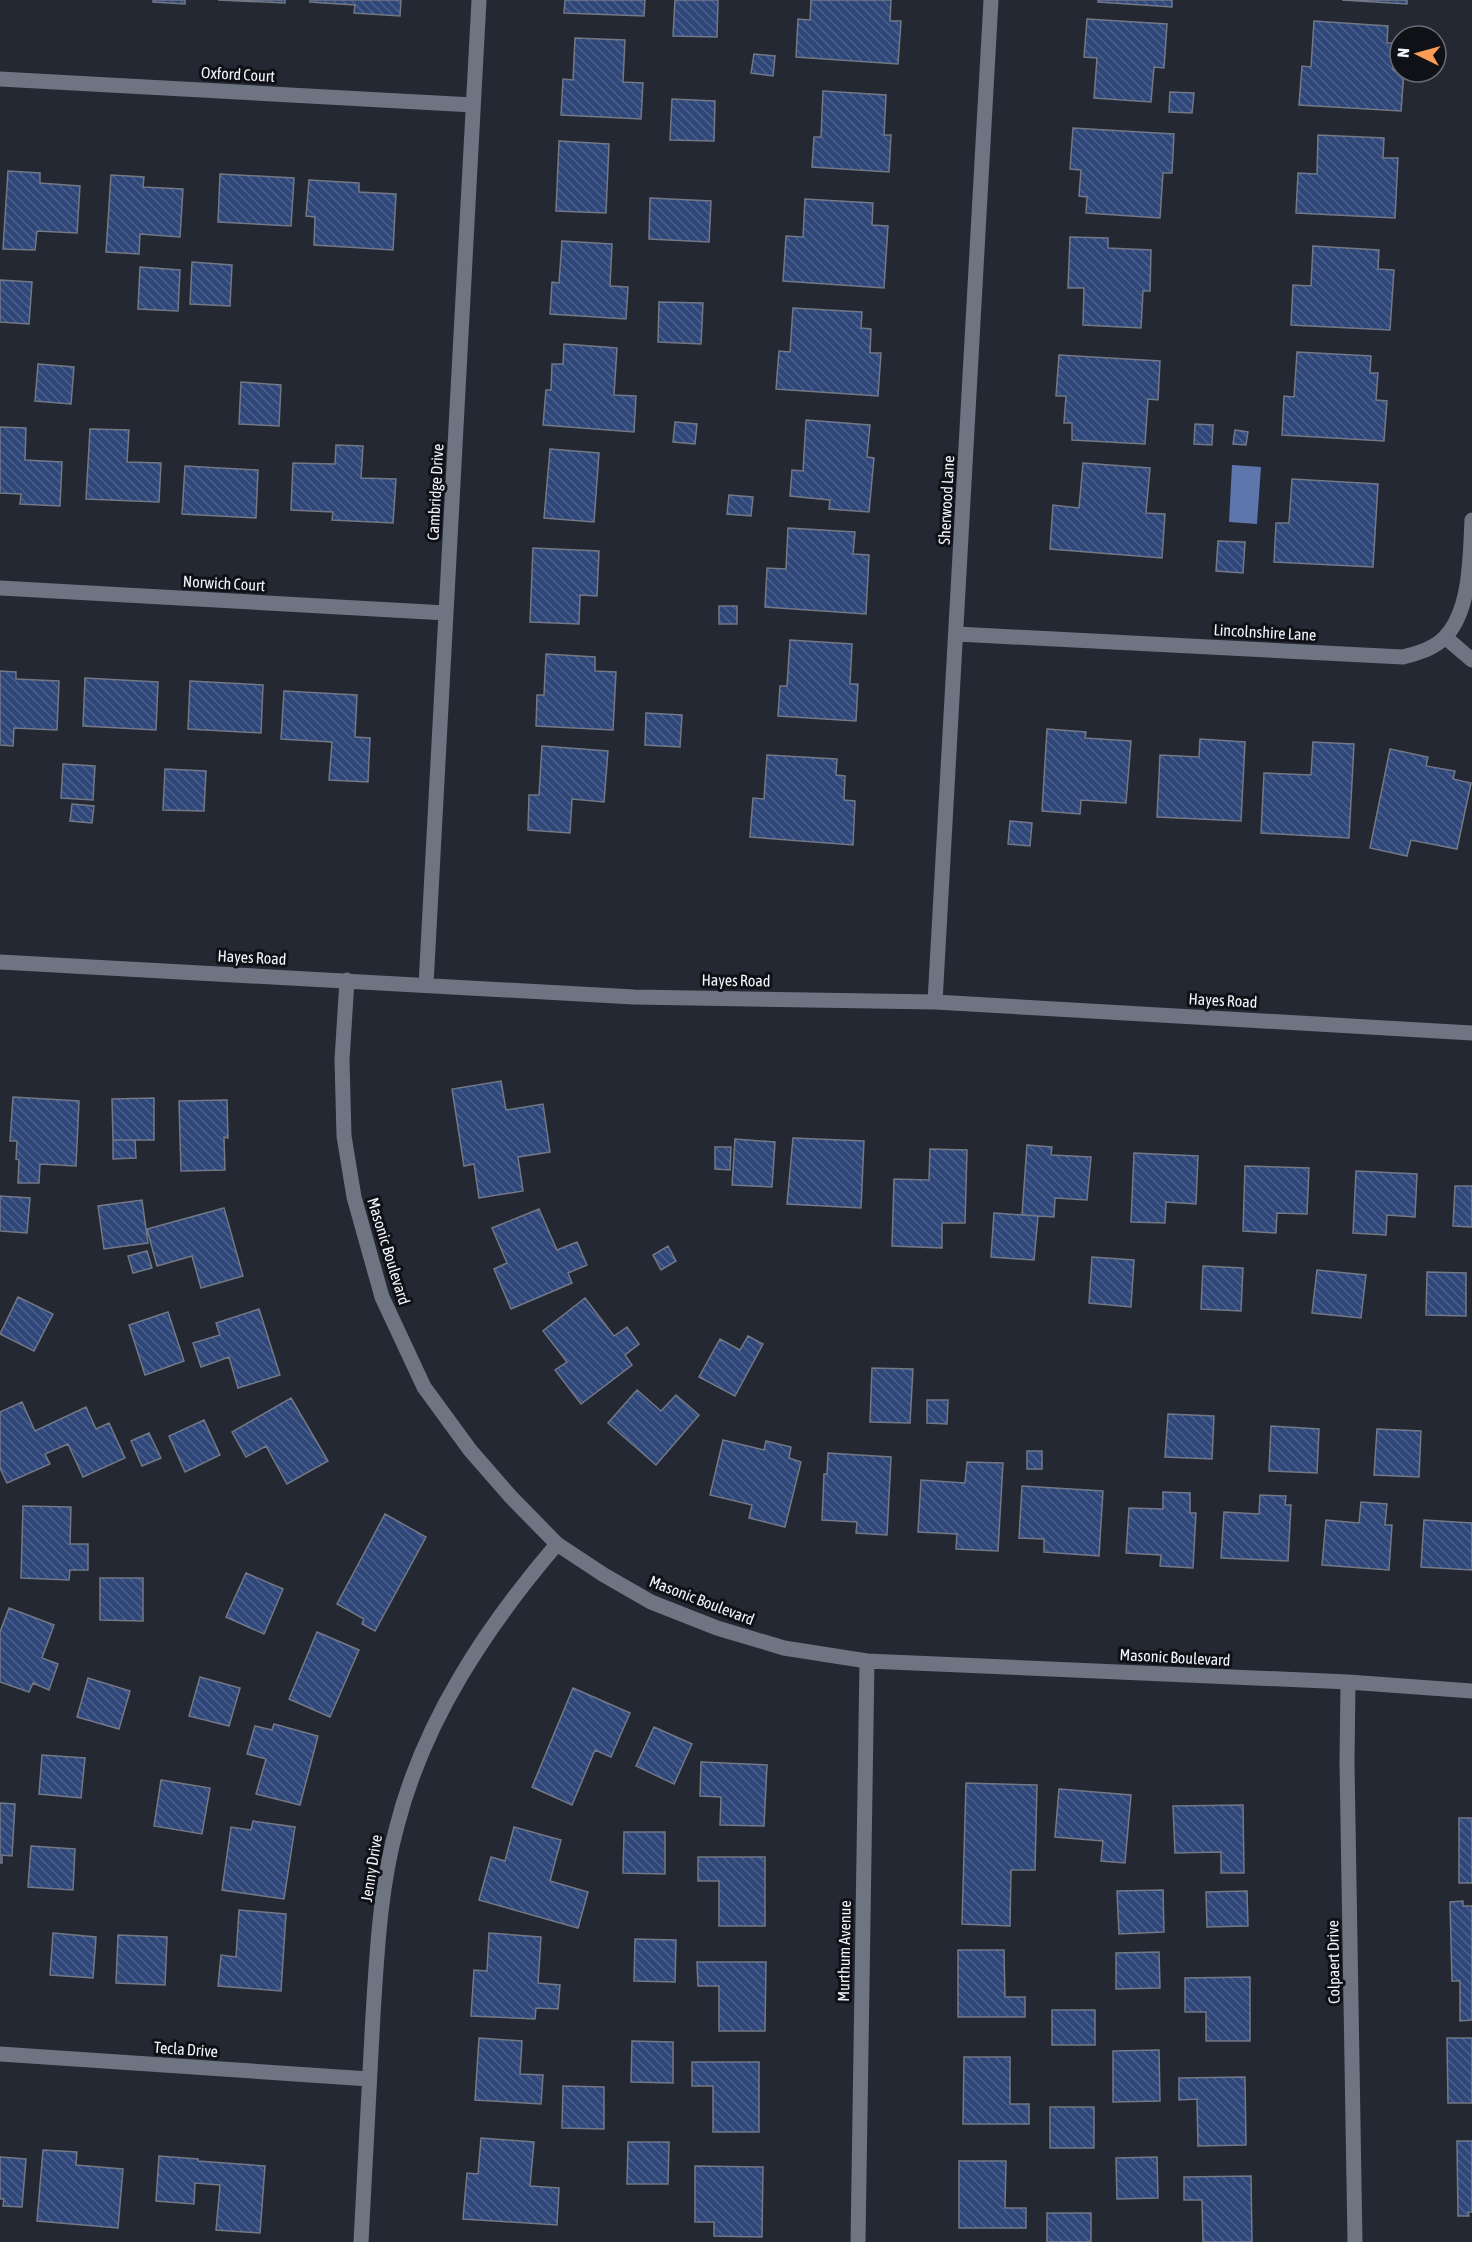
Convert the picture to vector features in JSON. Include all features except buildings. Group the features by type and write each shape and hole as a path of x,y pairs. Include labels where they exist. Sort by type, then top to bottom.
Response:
{"street":[{"name":"Cambridge Drive","path":"426,985 479,0"},
{"name":"Sherwood Lane","path":"935,1002 991,0"},
{"name":"Oxford Court","path":"0,80 473,105"},
{"name":"Lincolnshire Lane","path":"957,634 1402,657 1426,650 1445,637 1462,609 1469,575 1472,520"},
{"name":"Norwich Court","path":"0,588 446,614"},
{"path":"1445,637 1472,660"},
{"name":"Hayes Road","path":"0,962 634,997 935,1002 1472,1033"},
{"name":"Masonic Boulevard","path":"347,980 342,1060 344,1136 354,1197 382,1297 424,1387 470,1450 511,1497 557,1544 651,1602 717,1629 784,1648 867,1661 1348,1682 1472,1691"},
{"name":"Jenny Drive","path":"361,2242 377,1959 386,1881 397,1826 414,1772 443,1709 493,1626 519,1588 557,1544"},
{"name":"Murthum Avenue","path":"858,2242 867,1661"},
{"name":"Colpaert Drive","path":"1348,1682 1347,1774 1355,2242"},
{"name":"Tecla Drive","path":"0,2054 369,2079"}],"water":[{"path":"1232,465 1261,467 1257,524 1229,522"}]}
